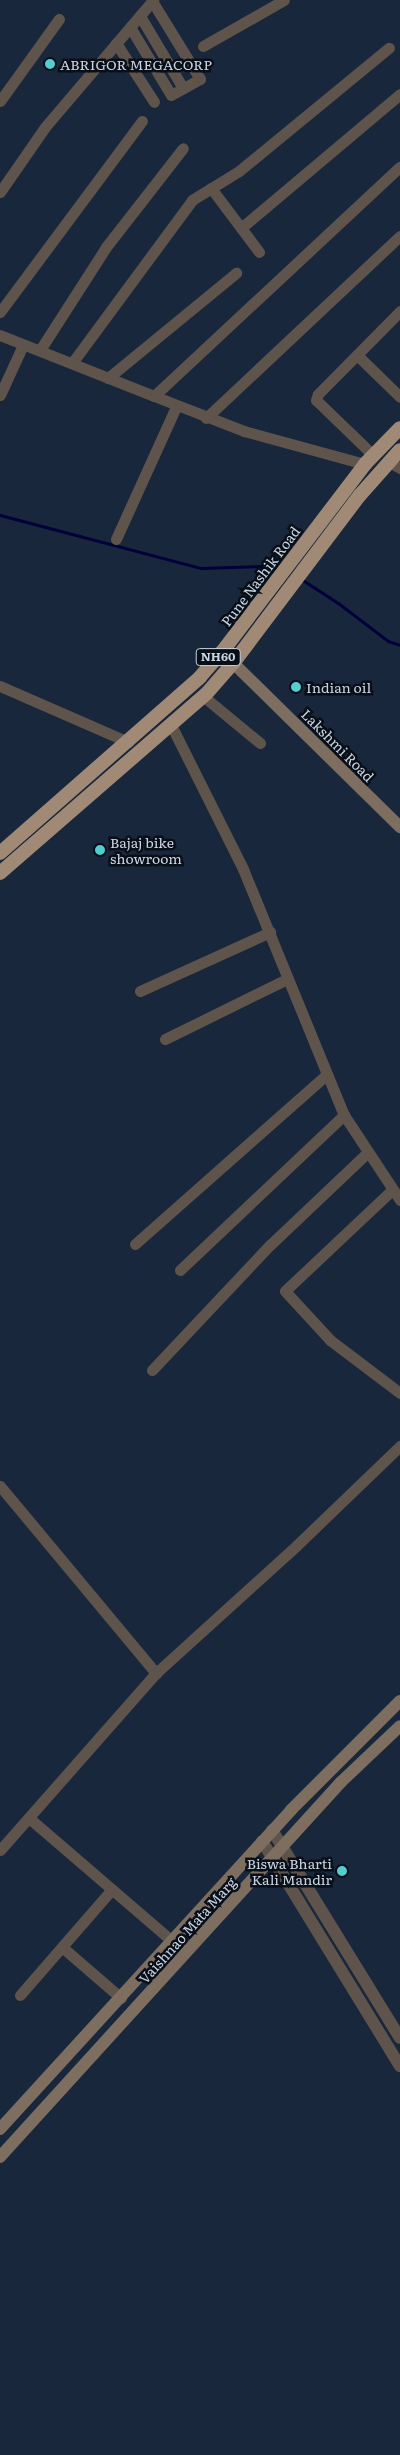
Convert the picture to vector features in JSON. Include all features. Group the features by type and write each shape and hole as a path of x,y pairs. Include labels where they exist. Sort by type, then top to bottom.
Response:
{"highway":[{"name":"Pune Nashik Road","path":"0,853 179,698 222,652 369,460 400,428"},
{"name":"NH60","path":"0,873 203,696 234,662 394,465 400,450"}],"main road":[{"name":"Lakshmi Road","path":"222,652 400,827"},
{"name":"Vaishnao Mata Marg","path":"0,2129 173,1942 272,1830 400,1701"},
{"name":"Vaishnao Mata Marg","path":"0,2157 341,1782 400,1726"}],"street":[{"path":"204,46 284,0"},
{"path":"0,192 45,127 152,1 200,79 171,95 130,27"},
{"path":"140,16 183,88"},
{"path":"0,101 59,19"},
{"path":"116,43 154,102"},
{"path":"72,363 183,210 277,141 389,48"},
{"path":"241,228 400,94"},
{"path":"0,312 142,121"},
{"path":"40,350 111,240 182,148"},
{"path":"154,396 400,167"},
{"path":"211,188 259,252"},
{"path":"206,418 400,236"},
{"path":"108,378 236,273"},
{"path":"369,460 316,400 400,311"},
{"path":"0,335 206,418 369,460"},
{"path":"0,395 23,345"},
{"path":"357,355 400,397"},
{"path":"116,539 176,407"},
{"path":"0,686 128,742"},
{"path":"203,696 260,743"},
{"path":"171,725 221,821 270,932 287,979 344,1115 367,1153 400,1200"},
{"path":"140,991 270,932"},
{"path":"165,1039 287,979"},
{"path":"135,1244 326,1075"},
{"path":"180,1270 344,1115"},
{"path":"152,1370 265,1251 367,1153"},
{"path":"392,1190 285,1291 330,1340 400,1393"},
{"path":"0,1850 156,1673 297,1545 400,1446"},
{"path":"0,1486 156,1673"},
{"path":"29,1818 173,1942"},
{"path":"272,1830 399,2032 383,2039"},
{"path":"262,1841 400,2066"},
{"path":"20,1995 112,1889"},
{"path":"62,1947 121,1998"}],"waterway":[{"path":"0,515 201,568 263,566 280,569"},
{"path":"301,579 338,603 388,641 400,645"}],"place":[{"name":"ABRIGOR MEGACORP","path":"50,64"},
{"name":"Indian oil","path":"296,687"},
{"name":"Bajaj bike showroom","path":"100,850"},
{"name":"Biswa Bharti Kali Mandir","path":"342,1871"}]}
